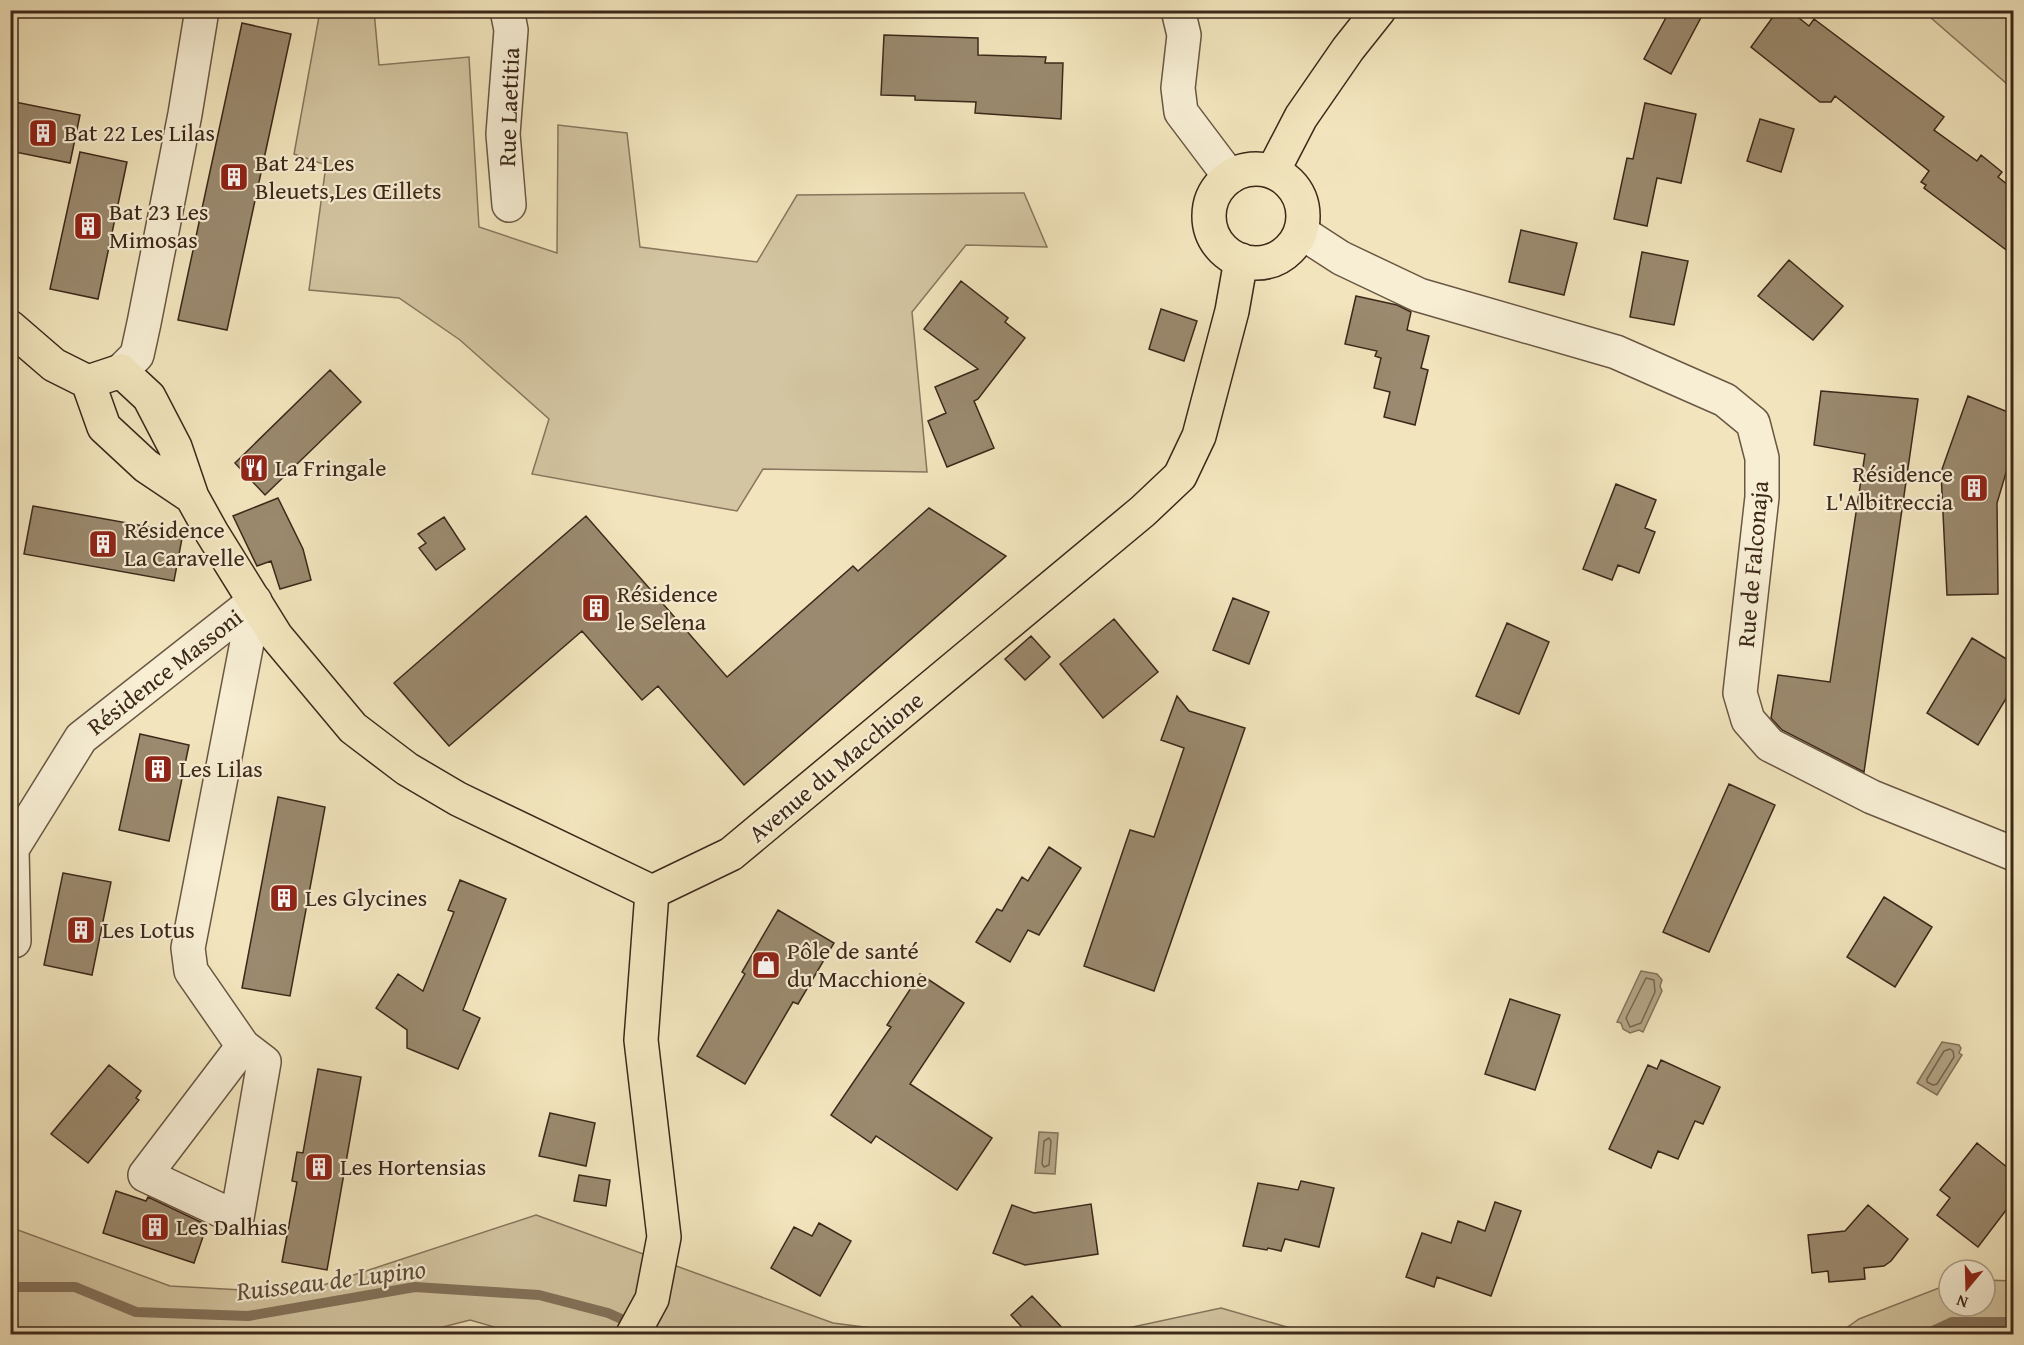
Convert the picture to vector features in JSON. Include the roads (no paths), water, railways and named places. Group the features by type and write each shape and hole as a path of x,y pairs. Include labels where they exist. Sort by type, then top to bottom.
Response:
{"main road":[{"path":"1273,171 1301,117 1348,49 1379,10"},
{"path":"1243,170 1273,171 1289,182 1300,196 1304,214 1301,232 1291,248 1276,259 1259,263 1240,260 1224,251 1214,236 1209,218 1211,202 1218,188 1230,177 1243,170"},
{"name":"Avenue du Macchione","path":"652,892 731,854 1143,511 1180,476 1199,436 1232,311 1240,260"},
{"path":"10,327 54,365 88,382 104,427 146,466 192,497"},
{"path":"88,382 121,371 148,397 175,447 192,497 212,533 276,636 353,728 407,769 458,799 652,892 640,1040 664,1237 652,1299 633,1335"}],"street":[{"path":"121,371 136,355 144,323 185,114 202,10"},
{"name":"Rue Laetitia","path":"507,10 511,30 503,134 509,205"},
{"path":"1178,10 1184,35 1178,88 1181,112 1230,177"},
{"name":"Rue de Falconaja","path":"1301,232 1341,258 1419,295 1616,352 1725,400 1754,423 1761,458 1762,497 1740,693 1748,720 1770,745 1872,796 2013,854"},
{"name":"Résidence Massoni","path":"14,941 12,849 81,738 255,602"},
{"name":"Résidence Massoni","path":"243,1046 145,1175 237,1218 264,1062 243,1046 191,971 188,948 255,602"}],"water":[{"path":"1641,971 1657,974 1662,980 1660,986 1662,991 1643,1032 1639,1030 1630,1033 1623,1029 1621,1023 1617,1022"},
{"path":"1942,1042 1959,1045 1961,1048 1959,1053 1962,1055 1937,1095 1917,1083"},
{"path":"1039,1132 1058,1133 1055,1174 1035,1173"}],"waterway":[{"name":"Ruisseau de Lupino","path":"10,1287 75,1287 136,1312 248,1316 415,1287 539,1295 608,1313 655,1334"},
{"name":"Ruisseau de Lupino","path":"1926,1334 1952,1322 2014,1322"}],"place":[{"name":"Bat 22 Les Lilas","path":"43,133"},
{"name":"Bat 24 Les Bleuets,Les Œillets","path":"234,177"},
{"name":"Bat 23 Les Mimosas","path":"88,226"},
{"name":"La Fringale","path":"254,468"},
{"name":"Résidence L'Albitreccia","path":"1974,488"},
{"name":"Résidence La Caravelle","path":"103,544"},
{"name":"Résidence le Selena","path":"596,608"},
{"name":"Les Lilas","path":"158,769"},
{"name":"Les Glycines","path":"284,898"},
{"name":"Les Lotus","path":"81,930"},
{"name":"Pôle de santé du Macchione","path":"766,965"},
{"name":"Les Hortensias","path":"319,1167"},
{"name":"Les Dalhias","path":"155,1227"}]}
